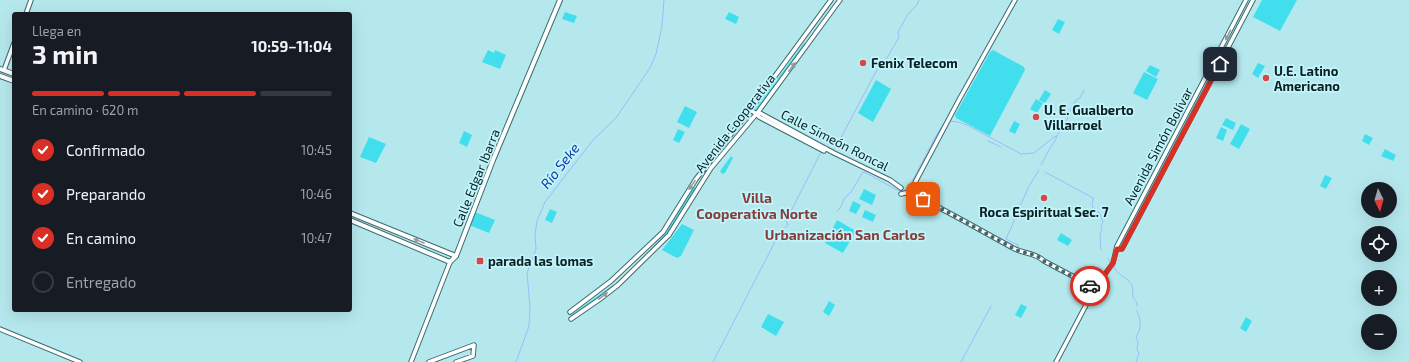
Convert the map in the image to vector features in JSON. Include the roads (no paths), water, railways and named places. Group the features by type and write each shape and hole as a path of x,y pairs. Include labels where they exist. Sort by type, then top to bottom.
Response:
{"main road":[{"name":"Calle Edgar Ibarra","path":"450,262 456,256 493,160 560,0"},
{"path":"2,69 12,73"},
{"path":"0,76 12,80"},
{"path":"352,214 456,256"},
{"path":"352,221 450,262"}],"street":[{"path":"27,12 32,0"},
{"name":"Avenida Cooperativa","path":"570,312 611,281 663,232 696,179 750,110 832,0"},
{"name":"Avenida Cooperativa","path":"571,319 618,285 669,235 711,168 758,113 840,0"},
{"path":"910,192 960,98 1015,0"},
{"name":"Avenida Simón Bolívar","path":"1056,362 1095,288 1113,263 1117,249 1132,216 1246,0"},
{"name":"Avenida Simón Bolívar","path":"1117,249 1122,249 1253,0"},
{"path":"1235,22 1240,24"},
{"path":"2,69 12,47"},
{"path":"1210,67 1216,70"},
{"name":"Calle Simeón Roncal","path":"750,110 758,113 759,117 890,180 901,188"},
{"path":"1171,142 1177,144"},
{"path":"901,194 910,192 972,224 1013,248 1034,254 1044,261 1095,288"},
{"path":"1132,216 1138,219"},
{"name":"Calle Edgar Ibarra","path":"411,362 450,262"},
{"path":"0,329 80,362"},
{"path":"429,362 474,345 473,356 456,362"}],"waterway":[{"name":"Río Seke","path":"516,362 529,326 530,307 527,273 536,249 535,234 537,221 545,202 593,140 616,118 650,68 656,54 662,26 664,0"},
{"path":"831,151 836,147 879,66 883,65 899,37 898,32 908,14 917,5 919,0"},
{"path":"949,121 967,125 1021,154 1034,153 1057,136 1067,120 1076,100 1080,98 1084,90"},
{"path":"837,211 863,172 899,191 909,187 944,123"},
{"path":"1041,165 1057,136"},
{"path":"988,141 1001,147"},
{"path":"713,362 780,232 788,225 786,221 821,152 828,151"},
{"path":"1017,248 1018,245 1006,239 1014,221 1015,213 1039,170"},
{"path":"1045,172 1093,198 1092,206 1100,214 1103,222 1100,235 1101,250"},
{"path":"1108,258 1110,262"},
{"path":"1114,266 1117,272 1127,279 1132,286 1133,297 1137,306"},
{"path":"961,362 991,306"},
{"path":"1136,362 1139,353 1137,350 1138,342 1136,337 1140,324 1137,311"}],"place":[{"name":"Fenix Telecom","path":"863,63"},
{"name":"U.E. Latino Americano","path":"1266,78"},
{"name":"U. E. Gualberto Villarroel","path":"1036,117"},
{"name":"Roca Espiritual Sec. 7","path":"1044,198"},
{"name":"parada las lomas","path":"480,261"}],"district":[{"name":"Villa Cooperativa Norte","path":"757,206"},
{"name":"Urbanización San Carlos","path":"845,235"}]}
